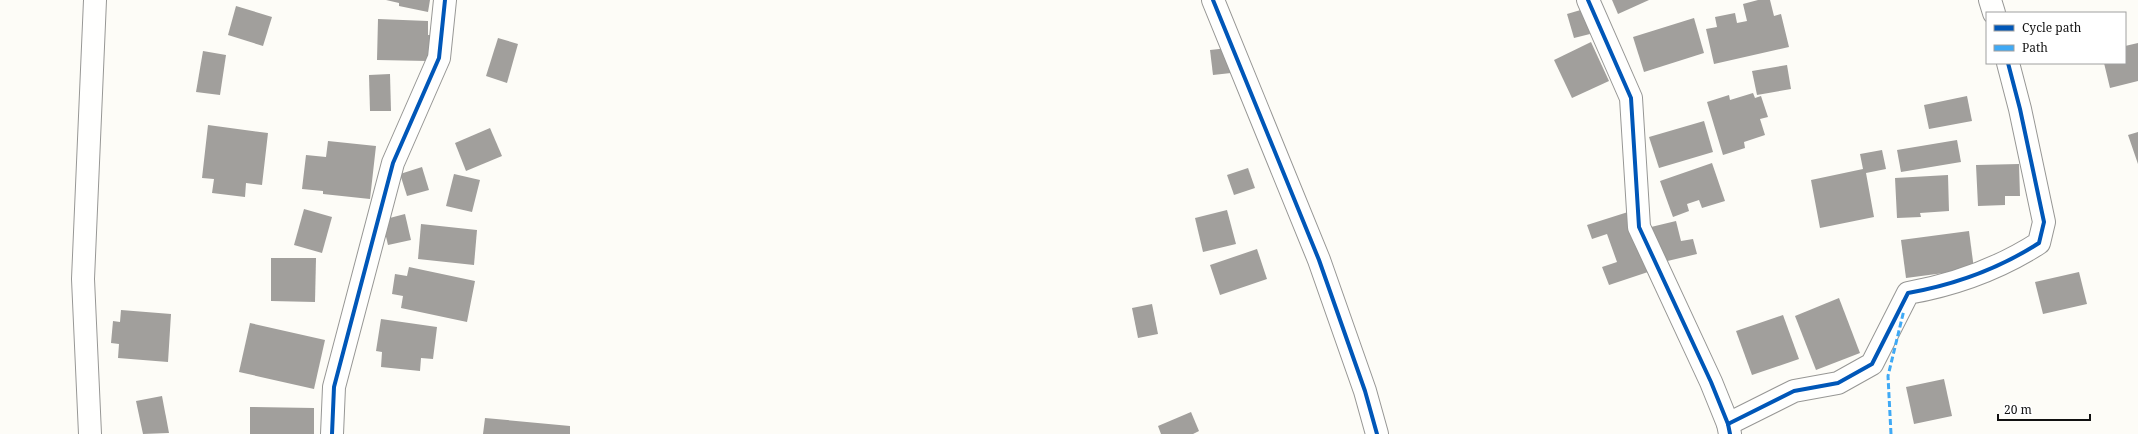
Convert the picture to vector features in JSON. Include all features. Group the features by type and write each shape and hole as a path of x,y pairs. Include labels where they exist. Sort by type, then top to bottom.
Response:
{"street":[{"path":"90,434 83,280 95,0"},
{"path":"332,434 334,387 393,163 439,58 445,0"},
{"path":"1213,0 1319,260 1366,391 1377,434"},
{"path":"1588,0 1631,98 1639,227 1711,382 1729,429 1794,391 1838,383 1872,364 1908,293 1941,287 2019,256 2039,243 2044,222 2020,109 2008,64"},
{"path":"1990,0 1994,12"}],"building":[{"path":"386,0 430,0 428,12 399,6 399,3"},
{"path":"1612,0 1649,0 1618,14"},
{"path":"1758,0 1770,0 1774,16 1781,14 1789,47 1714,64 1706,29 1717,27 1715,17 1735,13 1737,23 1747,21 1743,4"},
{"path":"236,6 272,17 263,46 228,35"},
{"path":"1584,9 1590,34 1574,38 1567,14"},
{"path":"1694,18 1704,53 1644,72 1633,37"},
{"path":"378,19 428,21 428,35 435,35 435,55 428,55 428,61 377,60"},
{"path":"498,38 518,44 507,83 486,76"},
{"path":"1591,42 1609,81 1572,98 1554,60"},
{"path":"2138,43 2138,81 2110,88 2104,64 2126,64 2126,46"},
{"path":"1228,48 1231,73 1213,75 1210,50"},
{"path":"203,51 226,55 220,95 196,92"},
{"path":"1787,65 1791,89 1757,95 1752,71"},
{"path":"390,74 391,111 370,111 369,75"},
{"path":"1753,93 1755,98 1761,96 1768,117 1760,119 1765,135 1744,142 1745,148 1723,155 1707,102 1729,95 1730,100"},
{"path":"1967,96 1972,121 1929,129 1924,105"},
{"path":"1704,121 1713,152 1659,168 1649,137"},
{"path":"208,125 268,133 262,185 246,183 245,197 212,193 214,179 202,178"},
{"path":"490,128 502,156 466,171 455,143"},
{"path":"2138,132 2138,164 2128,135"},
{"path":"1957,140 1961,162 1901,172 1897,150"},
{"path":"328,141 376,146 370,199 323,194 323,191 302,189 306,155 326,157"},
{"path":"1882,150 1886,169 1866,173 1874,217 1820,228 1811,180 1863,169 1860,154"},
{"path":"1712,163 1725,201 1702,208 1699,200 1687,204 1689,211 1673,217 1660,181"},
{"path":"2019,164 2020,196 2005,196 2005,205 1978,206 1976,165"},
{"path":"422,167 429,190 407,196 400,174"},
{"path":"1248,168 1255,188 1234,195 1227,175"},
{"path":"454,174 480,180 472,212 446,206"},
{"path":"1948,175 1949,211 1920,213 1921,217 1897,218 1895,178"},
{"path":"304,209 332,217 322,253 294,245"},
{"path":"1227,210 1236,244 1203,252 1195,218"},
{"path":"1628,212 1648,272 1609,285 1602,267 1617,262 1607,234 1592,239 1587,225"},
{"path":"405,214 411,240 388,245 382,220"},
{"path":"1676,221 1681,241 1693,239 1697,254 1659,263 1651,227"},
{"path":"421,224 477,230 474,265 418,259"},
{"path":"1969,231 1974,269 1906,278 1901,240"},
{"path":"1257,249 1267,279 1220,295 1210,265"},
{"path":"271,258 316,258 315,302 271,301"},
{"path":"409,267 475,281 467,322 401,308 403,296 392,294 395,274 407,276"},
{"path":"2079,272 2087,304 2043,314 2035,282"},
{"path":"1839,298 1860,353 1816,370 1795,316"},
{"path":"1152,304 1158,334 1138,338 1132,308"},
{"path":"121,310 171,314 168,362 118,358 119,344 111,343 113,321 120,322"},
{"path":"1783,315 1799,359 1752,375 1736,331"},
{"path":"381,319 437,327 433,359 421,358 420,371 381,367 382,352 376,351"},
{"path":"250,323 325,340 314,389 239,372"},
{"path":"1944,379 1952,416 1914,424 1906,387"},
{"path":"162,396 169,433 143,434 136,401"},
{"path":"250,407 314,408 314,434 250,434"},
{"path":"1191,412 1199,431 1193,434 1161,434 1158,426"},
{"path":"485,418 570,426 570,434 483,434"}],"marked path":[{"path":"1891,434 1888,376 1904,310"}],"cycle path":[{"path":"332,434 334,387 393,163 439,58 445,0"},
{"path":"1213,0 1319,260 1365,391 1377,434"},
{"path":"1588,0 1631,98 1639,227 1711,382 1728,424 1730,434"},
{"path":"1728,424 1794,391 1838,383 1872,364 1908,293 1925,290 1959,280 1992,268 2039,243 2044,222 2020,109 2008,64"}]}
